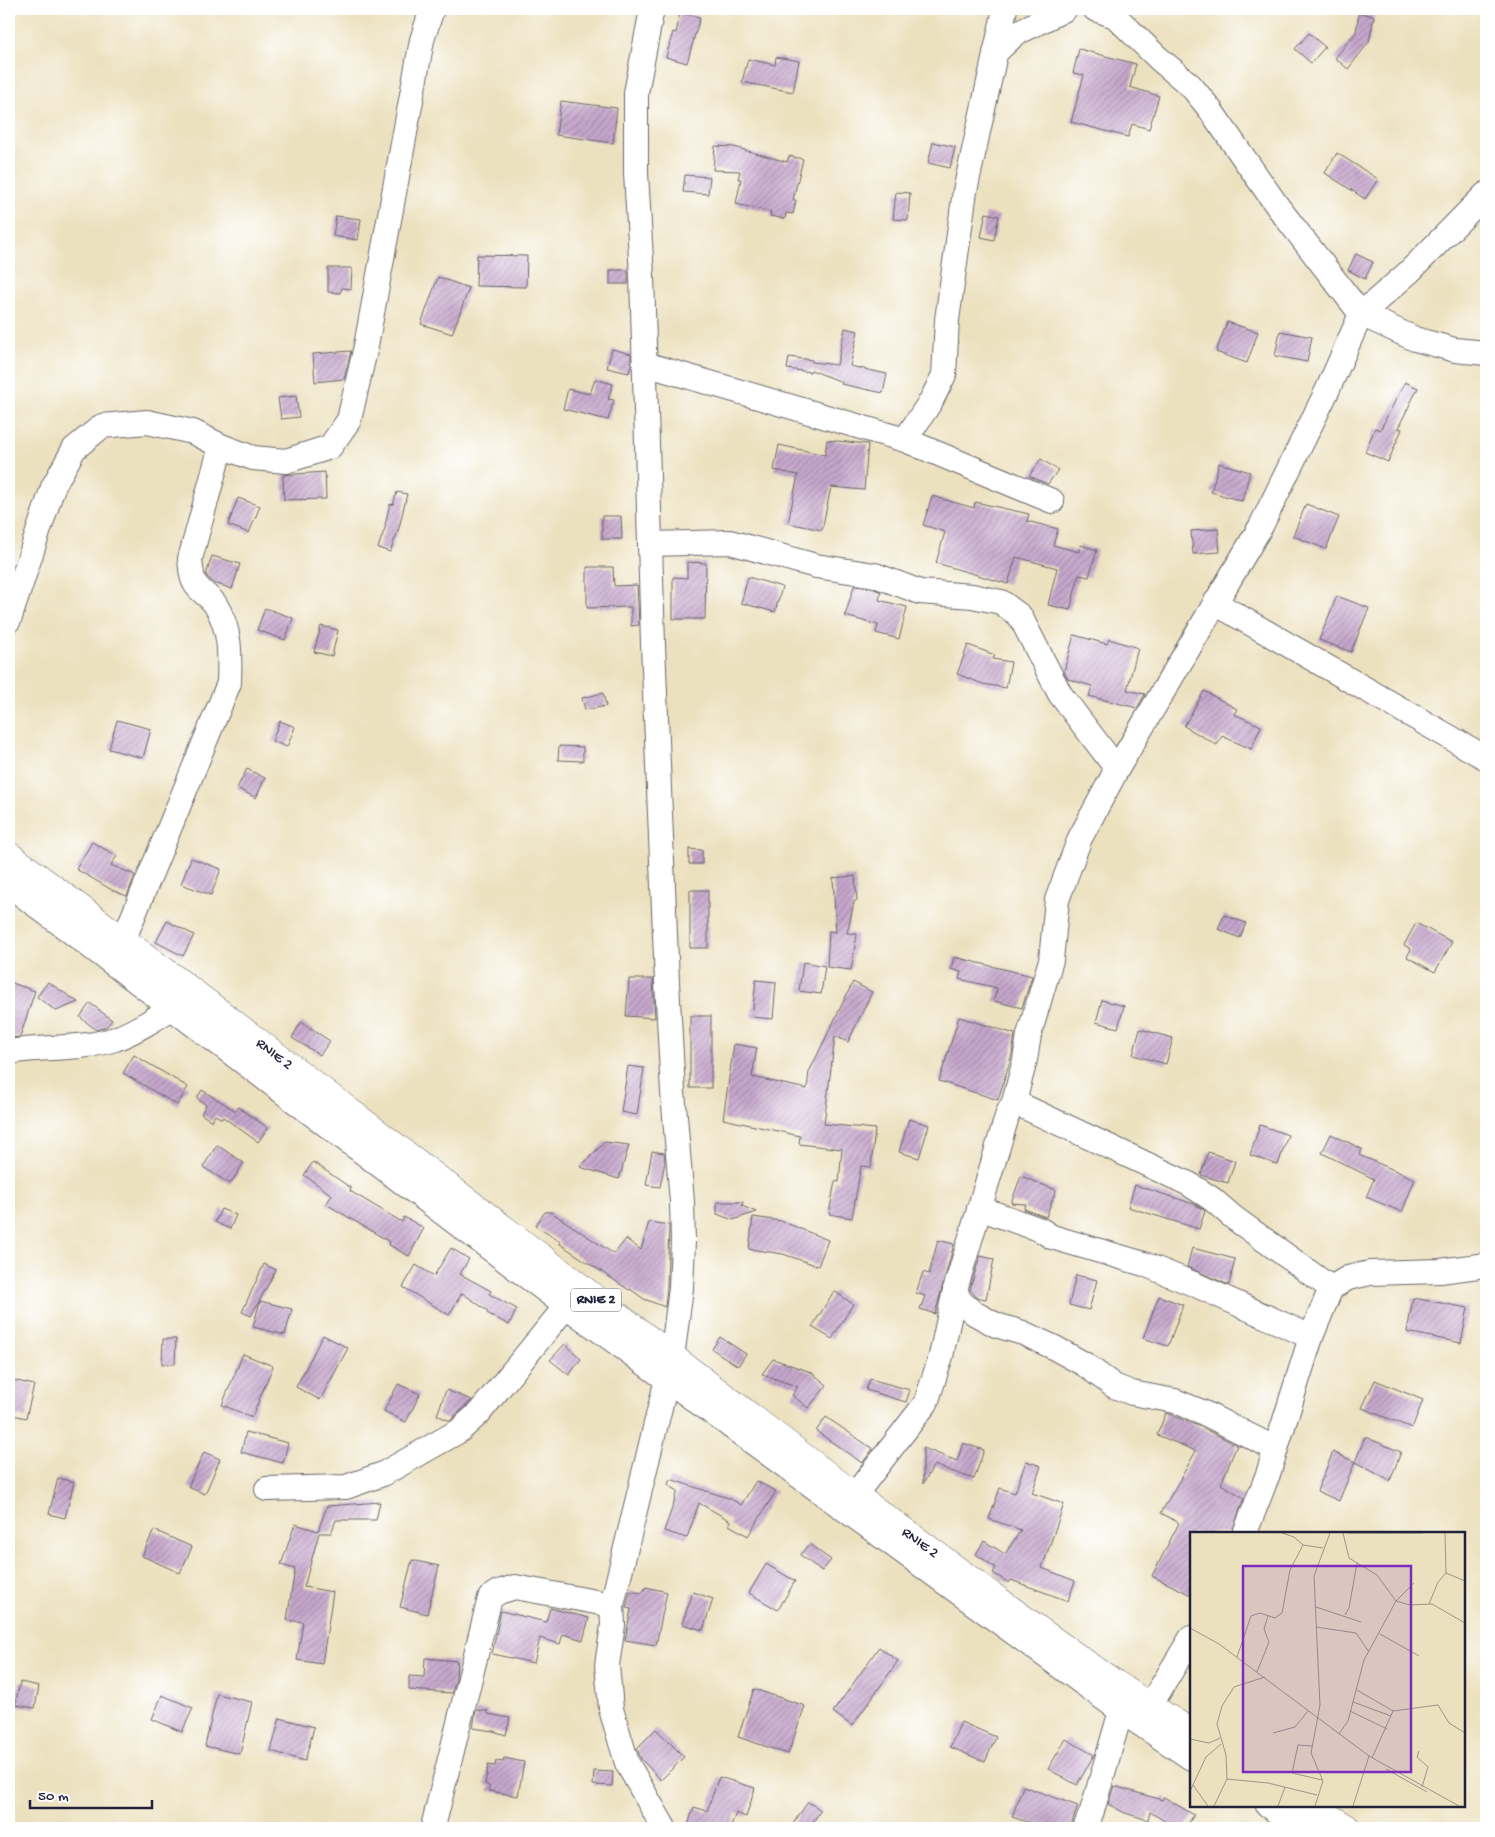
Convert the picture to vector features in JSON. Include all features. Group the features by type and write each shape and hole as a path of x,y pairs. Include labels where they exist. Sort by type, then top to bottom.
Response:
{"highway":[{"name":"RNIE 2","path":"9,856 122,941 182,1000 669,1369 854,1496 1122,1700 1150,1706 1190,1732"},
{"path":"1310,1807 1346,1828"}],"street":[{"path":"9,620 53,487 74,448 102,426 147,422 193,432 221,446 253,458 286,461 330,447 349,420 366,346 422,40 432,9"},
{"path":"652,9 636,93 636,173 642,276 667,982 683,1241 681,1288 669,1369 612,1605 613,1626 607,1666 611,1709 627,1763 664,1828"},
{"path":"905,440 931,401 944,375 947,320 965,191 1005,9"},
{"path":"995,53 1015,34 1065,9"},
{"path":"1095,9 1115,16 1158,58 1191,86 1209,108 1278,207 1361,314 1415,339 1456,350 1486,353"},
{"path":"854,1496 926,1403 941,1356 955,1290 1008,1113 1014,1102 1025,1060 1029,1035 1051,960 1057,900 1080,838 1117,769 1261,526 1327,391 1361,314 1409,272 1486,194"},
{"path":"645,364 905,440 1052,501"},
{"path":"122,941 229,683 230,651 227,629 214,604 196,585 191,571 190,559 221,446"},
{"path":"650,544 730,542 816,566 874,574 920,592 972,596 1001,602 1020,616 1060,694 1117,769"},
{"path":"1215,603 1486,758"},
{"path":"9,884 182,1000 144,1026 114,1039 74,1047 9,1052"},
{"path":"1014,1102 1189,1184 1331,1288"},
{"path":"979,1208 1026,1224 1052,1237 1144,1264 1196,1285 1311,1337"},
{"path":"1245,1532 1256,1510 1255,1505 1276,1449 1311,1337 1331,1288 1348,1278 1370,1273 1440,1270 1486,1265"},
{"path":"955,1290 960,1301 974,1313 996,1325 1023,1333 1053,1347 1084,1364 1114,1386 1132,1393 1175,1401 1276,1449"},
{"path":"267,1490 346,1486 382,1474 459,1431 479,1413 574,1297"},
{"path":"669,1369 1122,1700 1190,1757"},
{"path":"434,1828 490,1598 498,1592 515,1586 612,1605"},
{"path":"1150,1706 1190,1640"},
{"path":"1084,1828 1092,1811 1122,1700"},
{"path":"1270,1807 1303,1828"}],"building":[{"path":"680,13 700,17 687,63 666,57 673,32 676,33"},
{"path":"1359,13 1374,16 1369,42 1348,69 1335,58 1356,32"},
{"path":"1309,33 1325,47 1311,63 1295,49"},
{"path":"1079,49 1136,64 1130,87 1159,96 1149,129 1132,124 1128,137 1071,122 1084,75 1073,73"},
{"path":"776,57 799,61 793,92 742,82 748,59 775,65"},
{"path":"561,101 617,108 613,143 556,135"},
{"path":"933,142 955,147 950,168 928,163"},
{"path":"715,146 734,147 787,162 789,156 803,159 793,200 796,200 793,214 786,213 785,219 770,216 771,212 736,204 741,179 738,179 740,171 713,170"},
{"path":"1337,153 1378,179 1365,199 1325,173"},
{"path":"685,175 710,177 708,194 683,192"},
{"path":"896,192 910,193 908,220 893,219"},
{"path":"986,213 999,216 994,240 981,237"},
{"path":"336,216 361,219 358,240 333,236"},
{"path":"1356,254 1373,262 1365,279 1348,270"},
{"path":"477,255 527,256 526,287 476,286"},
{"path":"328,268 352,268 351,289 342,288 340,293 328,292"},
{"path":"610,270 628,270 628,284 610,284"},
{"path":"438,277 469,288 452,334 421,324"},
{"path":"1227,322 1258,332 1247,363 1216,352"},
{"path":"845,328 858,331 850,366 887,374 883,393 841,384 842,382 811,370 810,372 787,369 789,357 837,365"},
{"path":"1280,331 1312,337 1307,362 1275,356"},
{"path":"612,349 631,354 629,373 607,368"},
{"path":"351,351 344,379 315,382 313,354"},
{"path":"595,379 613,384 608,399 614,400 608,420 563,409 568,389 590,394"},
{"path":"1405,382 1418,388 1398,428 1402,429 1388,462 1365,452 1375,428 1380,430"},
{"path":"296,396 299,417 281,419 278,398"},
{"path":"827,440 868,444 864,490 831,487 822,530 788,523 798,475 774,470 779,445 825,455"},
{"path":"1041,459 1058,470 1048,484 1029,476"},
{"path":"1219,463 1250,472 1242,501 1211,492"},
{"path":"325,472 326,499 284,500 283,475"},
{"path":"397,492 407,494 399,528 390,552 378,548 386,525 390,504 393,505"},
{"path":"932,496 974,508 975,502 1029,514 1027,521 1058,529 1053,545 1079,552 1081,545 1097,550 1089,577 1079,575 1070,610 1048,605 1057,568 1016,557 1008,584 936,563 945,532 923,525"},
{"path":"238,498 260,506 249,533 228,525"},
{"path":"1306,504 1339,517 1326,549 1293,536"},
{"path":"602,516 621,516 622,539 602,539"},
{"path":"1218,529 1220,552 1193,554 1191,531"},
{"path":"212,556 240,564 232,589 214,583 207,577"},
{"path":"687,562 706,563 705,619 673,619 673,577 687,578"},
{"path":"587,567 613,567 614,586 637,585 639,625 631,626 631,607 587,608"},
{"path":"748,577 782,587 775,612 741,603"},
{"path":"854,586 872,588 881,592 879,600 907,607 899,639 876,633 878,625 845,616"},
{"path":"1337,596 1369,608 1351,652 1319,640"},
{"path":"265,608 293,618 285,640 257,630"},
{"path":"321,626 338,630 332,656 314,652"},
{"path":"1074,635 1107,644 1109,639 1138,648 1127,690 1145,694 1137,708 1089,696 1092,686 1068,679 1064,671"},
{"path":"968,645 995,655 993,659 1011,662 1006,688 983,684 957,674"},
{"path":"1204,691 1237,709 1234,714 1261,726 1251,749 1222,736 1217,745 1184,726"},
{"path":"603,693 606,706 585,710 582,698"},
{"path":"117,720 151,729 143,758 109,749"},
{"path":"280,721 295,727 287,747 272,741"},
{"path":"559,746 583,747 583,761 558,760"},
{"path":"247,769 265,778 256,798 237,788"},
{"path":"92,842 117,856 111,865 135,875 127,896 112,890 76,869"},
{"path":"689,849 702,850 702,864 689,864"},
{"path":"191,858 221,869 211,895 181,884"},
{"path":"855,876 857,900 854,902 847,933 857,934 851,970 827,967 829,931 836,932 833,878"},
{"path":"690,890 708,890 708,948 690,948"},
{"path":"1224,915 1246,923 1240,938 1218,929"},
{"path":"167,921 194,935 183,956 156,942"},
{"path":"1416,923 1452,942 1435,972 1407,957 1411,949 1404,945"},
{"path":"954,957 1032,976 1022,1008 994,1001 997,988 959,979 961,972 951,969"},
{"path":"803,962 825,966 821,994 799,991"},
{"path":"629,979 653,979 655,1018 626,1016"},
{"path":"756,980 776,982 773,1019 752,1017"},
{"path":"9,982 35,991 20,1037 9,1038"},
{"path":"48,982 78,1002 56,1011 37,997"},
{"path":"853,982 872,992 848,1042 835,1036 824,1124 875,1129 871,1167 861,1166 852,1218 829,1214 835,1181 839,1182 842,1149 799,1144 800,1136 723,1119 734,1044 757,1048 752,1077 807,1089 809,1072"},
{"path":"1102,1000 1124,1006 1118,1028 1096,1022"},
{"path":"90,1003 112,1020 106,1027 96,1030 80,1017"},
{"path":"690,1016 711,1016 711,1088 690,1088"},
{"path":"959,1017 1015,1034 1012,1054 998,1100 939,1081"},
{"path":"301,1022 330,1041 320,1055 292,1038"},
{"path":"1140,1029 1173,1038 1166,1064 1133,1055"},
{"path":"134,1055 188,1087 177,1105 123,1073"},
{"path":"628,1066 644,1068 637,1115 621,1112"},
{"path":"202,1090 236,1111 238,1107 268,1128 258,1142 223,1117 222,1119 215,1115 212,1121 201,1114 206,1105 197,1098"},
{"path":"909,1119 929,1125 919,1158 899,1152"},
{"path":"1260,1125 1288,1135 1278,1165 1250,1155"},
{"path":"1331,1134 1362,1149 1359,1155 1415,1179 1402,1212 1366,1197 1374,1179 1322,1153"},
{"path":"605,1142 629,1145 619,1179 580,1167"},
{"path":"217,1145 244,1163 230,1184 203,1167"},
{"path":"652,1151 664,1153 665,1162 660,1187 646,1185"},
{"path":"1208,1152 1235,1161 1228,1183 1201,1175"},
{"path":"313,1162 351,1188 350,1191 402,1222 404,1217 424,1228 409,1256 389,1245 390,1242 326,1204 332,1195 304,1175"},
{"path":"1021,1176 1056,1190 1046,1217 1024,1209 1026,1204 1011,1203"},
{"path":"1135,1185 1194,1204 1204,1210 1199,1229 1128,1207"},
{"path":"717,1202 743,1202 742,1206 756,1212 733,1220 717,1214"},
{"path":"221,1209 236,1215 230,1229 215,1222"},
{"path":"545,1212 551,1212 614,1254 626,1239 641,1250 649,1222 669,1225 665,1307 644,1299 629,1290 535,1226"},
{"path":"753,1217 781,1221 828,1240 818,1266 783,1254 749,1249"},
{"path":"938,1240 954,1244 935,1314 920,1309 925,1296 916,1293 923,1272 929,1274"},
{"path":"451,1248 469,1259 460,1274 491,1291 489,1294 517,1309 509,1325 487,1313 488,1311 462,1293 449,1315 403,1287 416,1265 434,1276"},
{"path":"1192,1248 1235,1259 1229,1285 1187,1267"},
{"path":"980,1256 994,1259 986,1299 976,1297 970,1289"},
{"path":"264,1264 276,1270 251,1316 242,1312"},
{"path":"1076,1275 1097,1280 1089,1310 1069,1305"},
{"path":"834,1291 853,1304 832,1339 812,1327"},
{"path":"1159,1296 1183,1305 1168,1346 1143,1338"},
{"path":"1413,1298 1468,1308 1461,1343 1407,1332"},
{"path":"260,1301 292,1309 285,1335 253,1327"},
{"path":"323,1335 348,1348 320,1400 296,1387"},
{"path":"720,1337 746,1354 738,1366 712,1349"},
{"path":"163,1339 176,1339 175,1364 162,1364"},
{"path":"565,1344 581,1359 569,1375 550,1360"},
{"path":"243,1354 273,1366 252,1417 222,1405"},
{"path":"773,1359 811,1372 827,1385 808,1408 792,1395 798,1387 762,1374"},
{"path":"9,1379 34,1385 26,1418 9,1414"},
{"path":"870,1379 910,1390 906,1402 866,1390"},
{"path":"1375,1380 1423,1400 1412,1428 1362,1408"},
{"path":"398,1384 420,1394 406,1422 384,1411"},
{"path":"446,1390 472,1400 450,1421 437,1415"},
{"path":"1166,1413 1237,1445 1221,1484 1244,1498 1232,1532 1190,1532 1190,1595 1152,1576 1179,1523 1161,1513 1196,1451 1157,1435"},
{"path":"826,1417 873,1449 862,1463 816,1431"},
{"path":"246,1432 288,1443 283,1463 241,1452"},
{"path":"1365,1437 1401,1452 1390,1481 1355,1462"},
{"path":"963,1443 984,1450 974,1479 934,1465 923,1484 923,1448 957,1461"},
{"path":"204,1452 220,1459 205,1494 188,1487"},
{"path":"1333,1452 1355,1462 1339,1501 1317,1491"},
{"path":"1026,1461 1041,1466 1032,1493 1064,1504 1042,1568 1075,1581 1068,1601 1011,1580 1009,1583 993,1573 996,1568 976,1554 984,1541 1005,1554 1021,1530 989,1519 1000,1488 1015,1493"},
{"path":"58,1478 74,1482 65,1518 49,1514"},
{"path":"670,1479 731,1499 741,1505 756,1481 776,1491 748,1536 729,1525 731,1521 699,1503 687,1538 664,1531 678,1491 668,1485"},
{"path":"380,1502 376,1520 336,1520 331,1533 319,1533 304,1587 333,1592 322,1664 297,1660 303,1622 287,1620 295,1569 281,1565 295,1524 318,1531 327,1506"},
{"path":"154,1530 192,1547 180,1573 142,1556"},
{"path":"809,1544 831,1560 822,1571 800,1555"},
{"path":"412,1560 439,1566 427,1614 400,1607"},
{"path":"766,1564 795,1581 778,1610 749,1593"},
{"path":"646,1587 667,1592 656,1645 625,1640 631,1609 626,1608 630,1591 642,1593"},
{"path":"693,1592 713,1599 703,1630 682,1624"},
{"path":"550,1608 589,1618 583,1640 563,1634 560,1644 540,1638 534,1663 492,1654 501,1611 546,1622"},
{"path":"879,1647 898,1661 852,1726 833,1712"},
{"path":"425,1658 457,1661 456,1678 452,1693 409,1690 409,1676 424,1677"},
{"path":"20,1682 39,1686 35,1708 15,1705"},
{"path":"754,1689 805,1706 788,1754 738,1737"},
{"path":"217,1694 252,1702 240,1754 205,1746"},
{"path":"162,1695 193,1708 182,1732 152,1719"},
{"path":"476,1710 488,1711 488,1714 510,1718 506,1735 473,1728"},
{"path":"280,1718 314,1727 305,1761 271,1751"},
{"path":"961,1722 996,1737 985,1762 950,1747"},
{"path":"656,1729 684,1757 661,1780 641,1759 637,1748"},
{"path":"1066,1739 1094,1755 1077,1785 1048,1769"},
{"path":"504,1758 524,1762 518,1796 489,1791 489,1786 485,1784 488,1765 495,1766 496,1761 503,1762"},
{"path":"594,1771 613,1772 612,1786 593,1785"},
{"path":"719,1777 755,1788 746,1817 736,1813 730,1828 687,1828 694,1807 707,1811"},
{"path":"1023,1786 1078,1806 1070,1828 1044,1828 1012,1817"},
{"path":"1114,1786 1162,1800 1164,1797 1194,1815 1185,1828 1176,1828 1150,1812 1148,1820 1125,1813 1108,1804"},
{"path":"808,1802 821,1810 809,1828 790,1828"}]}
